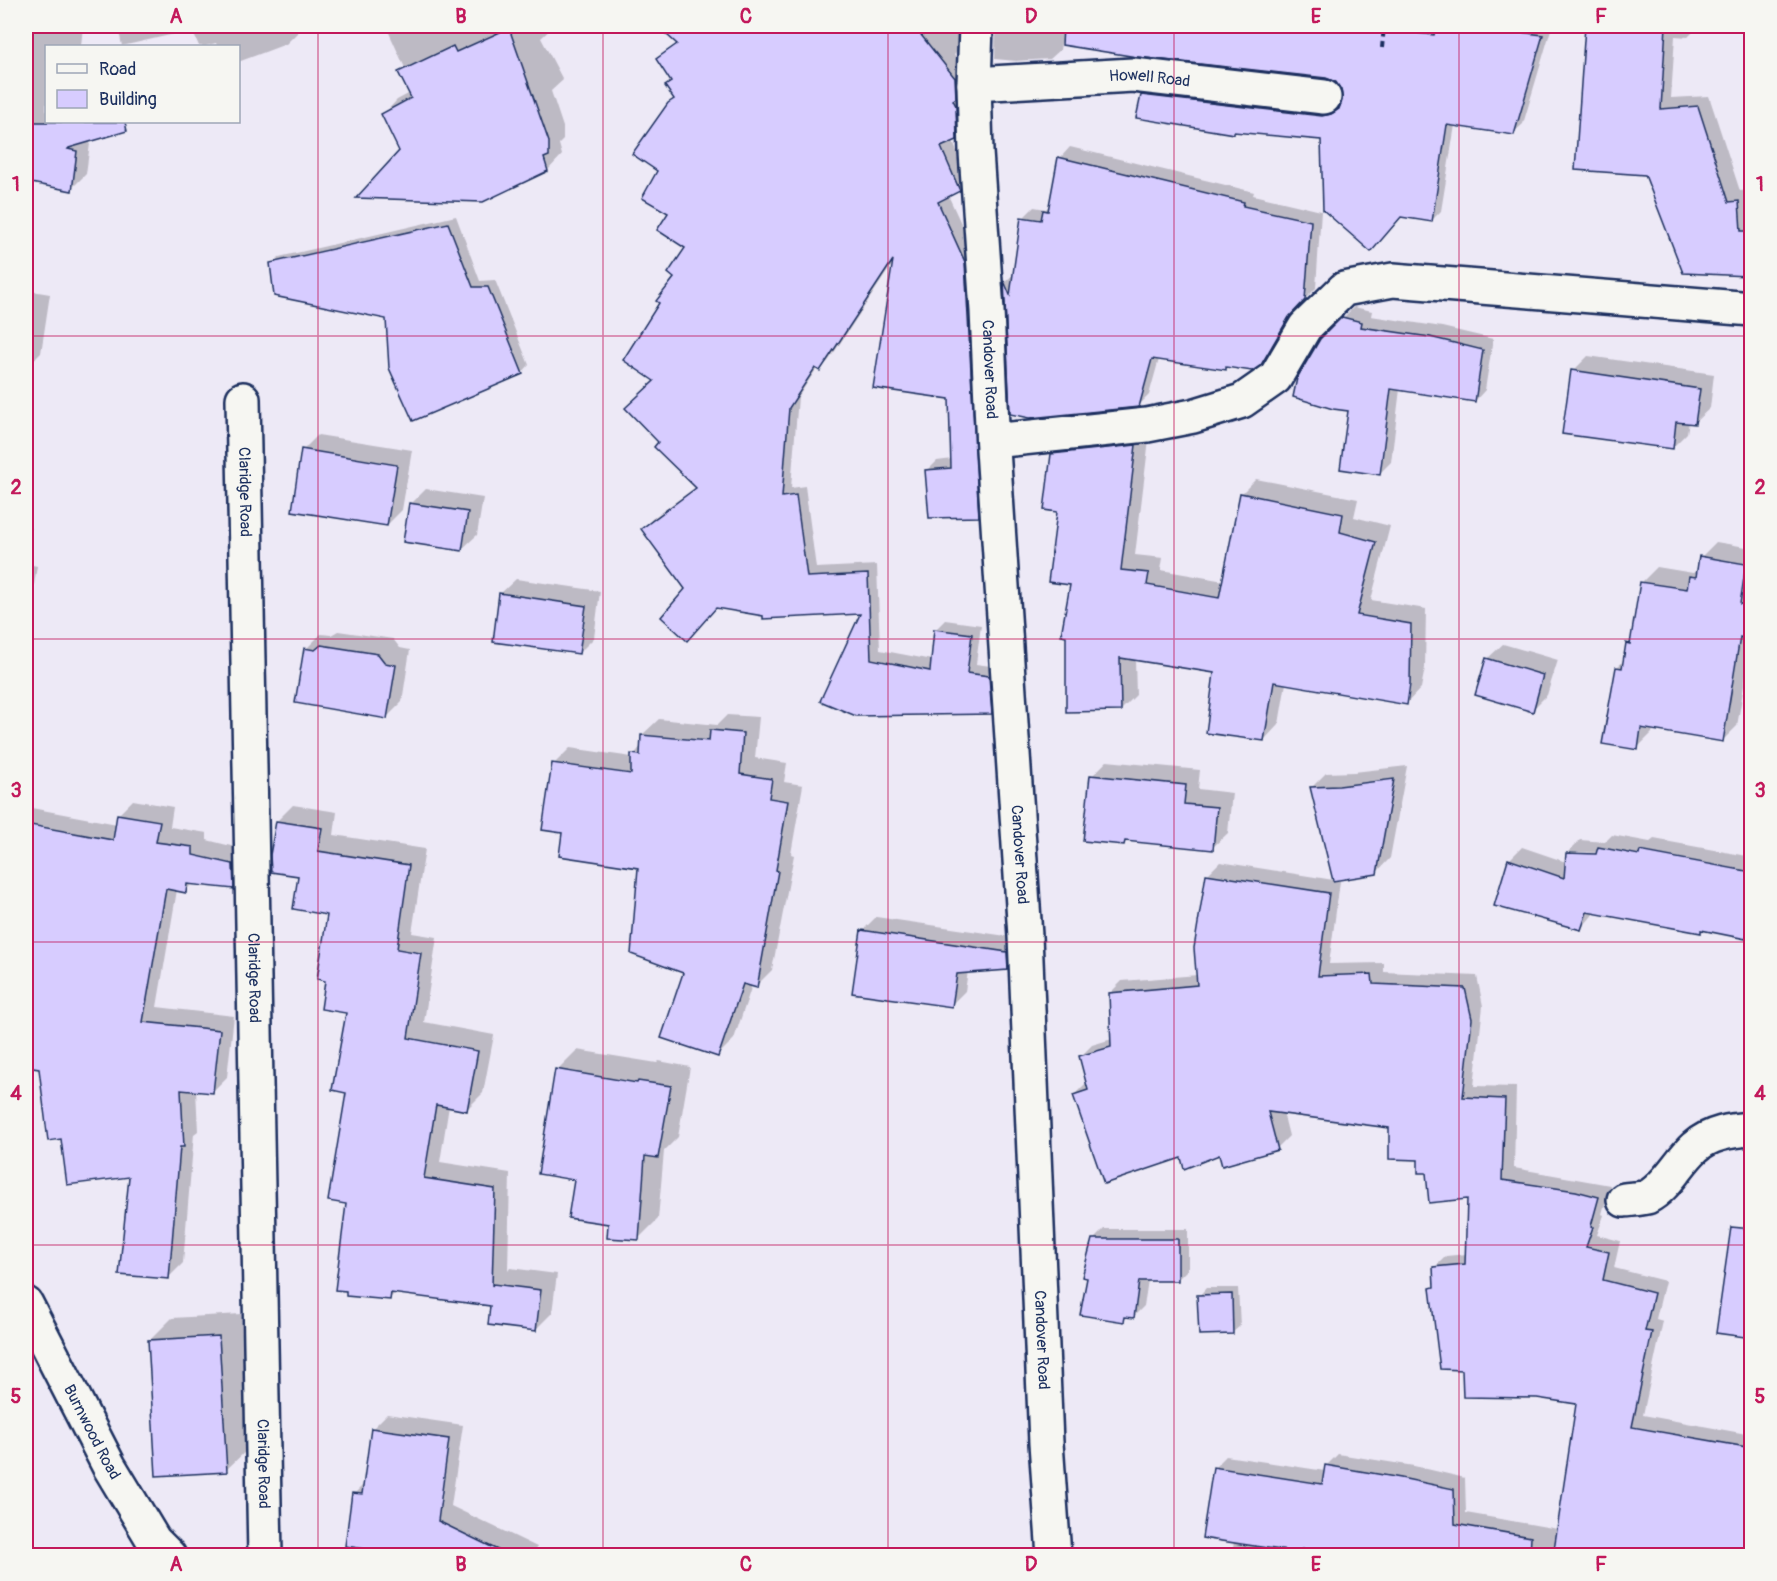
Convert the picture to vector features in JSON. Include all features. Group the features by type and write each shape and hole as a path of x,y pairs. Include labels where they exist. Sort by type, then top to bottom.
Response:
{"street":[{"name":"Candover Road","path":"976,26 974,84 976,152 1025,936 1046,1443 1054,1556"},
{"name":"Howell Road","path":"974,84 1133,75 1324,97"},
{"path":"993,441 1147,425 1193,416 1242,401 1275,378 1305,327 1344,289 1364,285 1393,280 1752,309"},
{"name":"Claridge Road","path":"243,399 265,1556"},
{"path":"1624,1200 1645,1197 1659,1189 1696,1145 1717,1134 1752,1129"},
{"name":"Burnwood Road","path":"26,1304 109,1466 154,1541 169,1556"}],"path":[{"path":"1382,48 1384,26"}],"building":[{"path":"657,26 914,26 955,78 956,98 953,100 956,106 957,140 941,147 960,191 938,202 965,262 979,517 929,518 925,470 951,468 949,399 873,388 893,260 820,371 815,368 789,408 782,497 796,495 807,577 868,574 871,659 930,671 934,629 972,634 967,673 989,676 992,714 856,716 820,701 860,614 763,619 763,616 716,608 687,641 661,617 685,589 641,529 696,488 654,447 658,442 625,408 654,381 623,360 659,303 656,301 674,278 668,273 685,248 657,230 668,213 642,198 657,171 632,154 668,103 674,99 665,86 671,82 656,59 677,44"},
{"path":"1063,26 1368,26 1367,28 1434,35 1436,26 1472,26 1543,35 1514,135 1447,125 1432,222 1401,217 1371,252 1323,210 1321,140 1234,132 1234,134 1136,118 1141,95 1322,116 1339,109 1342,100 1341,90 1336,82 1326,78 1137,57 1062,45"},
{"path":"1585,26 1666,26 1661,109 1698,106 1729,202 1739,201 1741,231 1750,231 1747,276 1683,273 1645,175 1575,170"},
{"path":"509,28 549,142 549,156 544,158 548,171 483,202 356,198 399,151 381,114 411,98 398,72 453,46 456,52"},
{"path":"26,122 125,123 127,131 68,149 77,151 72,191 26,182"},
{"path":"1058,157 1244,202 1243,206 1311,221 1305,300 1289,317 1261,365 1252,371 1226,367 1226,370 1152,359 1139,407 1030,418 1010,414 1004,281 1010,295 1021,217 1041,220 1043,210 1048,211"},
{"path":"448,223 473,287 488,287 523,374 413,421 389,368 386,319 274,296 270,263"},
{"path":"1342,317 1362,322 1361,327 1430,337 1483,350 1475,402 1391,389 1380,475 1340,469 1348,411 1293,397 1297,378 1320,339"},
{"path":"1571,370 1700,389 1695,424 1676,422 1673,449 1562,434"},
{"path":"1136,445 1121,570 1149,573 1147,585 1219,598 1240,493 1343,514 1340,532 1376,542 1357,615 1411,624 1410,684 1407,705 1274,682 1264,741 1206,733 1214,673 1120,658 1121,711 1066,712 1066,636 1061,635 1070,585 1048,582 1057,512 1044,510 1051,454"},
{"path":"301,449 397,465 387,526 292,511"},
{"path":"409,503 468,512 462,551 403,542"},
{"path":"1699,556 1746,564 1740,604 1748,605 1743,638 1740,637 1723,742 1641,728 1638,750 1602,744 1616,667 1622,668 1626,643 1630,644 1640,582 1687,589 1689,576 1696,577"},
{"path":"499,593 586,606 579,654 493,642"},
{"path":"321,645 378,654 385,663 396,665 387,719 295,703 304,648 315,650"},
{"path":"1486,658 1543,675 1533,712 1475,695"},
{"path":"710,730 743,733 740,774 772,779 769,798 788,801 757,988 743,984 718,1057 661,1038 683,973 631,954 638,868 559,856 562,833 542,830 552,763 631,774 631,754 640,755 641,735 709,741"},
{"path":"1090,775 1186,785 1184,804 1217,807 1213,850 1125,841 1124,845 1083,841"},
{"path":"1394,779 1377,874 1333,881 1310,787"},
{"path":"117,814 160,821 156,842 193,847 193,855 233,864 234,889 187,884 186,893 166,889 143,1022 220,1030 213,1093 181,1090 184,1147 180,1147 169,1279 119,1275 129,1177 67,1185 61,1139 48,1141 39,1069 26,1067 26,855 31,825 113,840"},
{"path":"276,821 322,828 318,851 409,865 397,949 421,953 408,1038 478,1051 467,1111 436,1105 424,1178 495,1189 492,1286 493,1284 541,1290 536,1331 488,1325 490,1306 391,1293 390,1300 346,1296 346,1291 335,1290 346,1204 328,1201 346,1093 332,1090 346,1013 321,1009 325,981 317,979 327,915 293,909 298,876 271,872 270,855"},
{"path":"1598,847 1639,855 1640,851 1752,872 1752,906 1746,939 1587,912 1581,930 1494,906 1508,859 1564,878 1566,853 1596,854"},
{"path":"1206,874 1329,893 1318,976 1372,974 1373,984 1465,988 1472,1019 1463,1097 1505,1099 1502,1180 1576,1191 1599,1197 1586,1247 1609,1252 1603,1280 1654,1293 1645,1331 1652,1332 1632,1427 1752,1448 1752,1556 1553,1556 1576,1404 1537,1398 1463,1397 1462,1370 1440,1369 1430,1288 1434,1287 1433,1267 1465,1264 1467,1199 1429,1203 1426,1173 1418,1173 1418,1160 1389,1159 1389,1128 1268,1112 1278,1150 1222,1166 1219,1155 1184,1169 1181,1158 1104,1184 1073,1095 1088,1090 1079,1056 1111,1047 1109,993 1197,985 1194,948"},
{"path":"861,930 1007,952 1008,970 957,974 952,1007 852,993"},
{"path":"555,1069 637,1083 638,1081 671,1086 658,1158 645,1156 639,1240 607,1238 608,1224 568,1218 574,1180 538,1174"},
{"path":"1731,1227 1752,1229 1752,1338 1716,1333"},
{"path":"1092,1239 1178,1239 1178,1281 1139,1281 1134,1318 1125,1317 1124,1322 1080,1315 1087,1278 1082,1277"},
{"path":"1232,1294 1233,1334 1199,1335 1197,1295"},
{"path":"219,1336 227,1472 156,1476 148,1340"},
{"path":"371,1428 449,1439 438,1521 510,1556 414,1556 345,1546 352,1493 362,1494"},
{"path":"1325,1465 1454,1489 1455,1524 1531,1537 1530,1556 1366,1556 1302,1549 1301,1553 1202,1538 1213,1467 1322,1484"}]}
